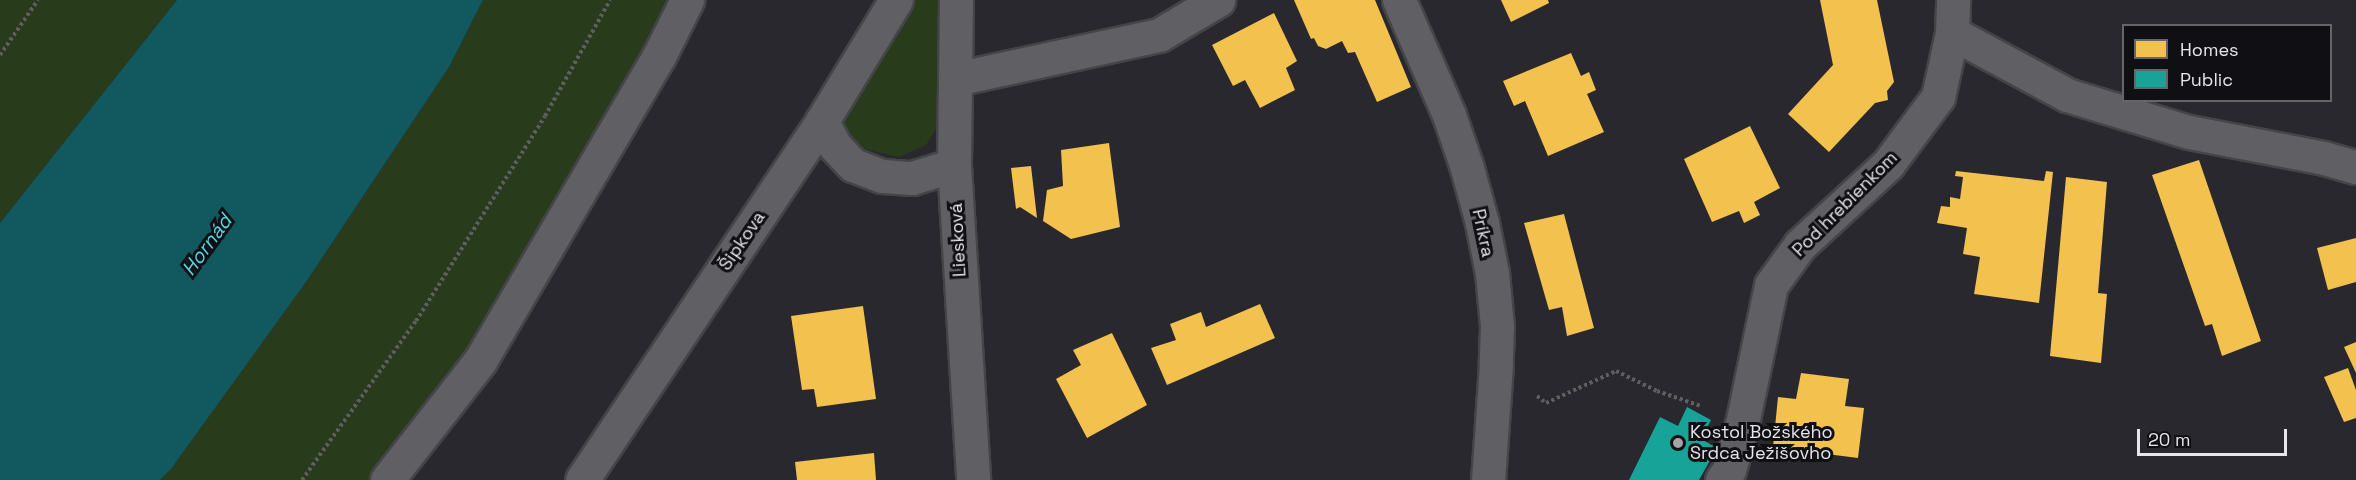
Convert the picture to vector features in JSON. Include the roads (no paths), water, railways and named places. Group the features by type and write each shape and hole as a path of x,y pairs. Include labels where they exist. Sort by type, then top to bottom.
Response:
{"street":[{"path":"387,480 480,361 659,56 687,0"},
{"name":"Šipkova","path":"582,480 822,121 897,0"},
{"name":"Liesková","path":"956,0 954,165 973,480"},
{"path":"955,79 1159,35 1218,0"},
{"name":"Príkra","path":"1399,0 1449,115 1482,223 1492,273 1497,326 1488,480"},
{"name":"Pod hrebienkom","path":"1722,480 1728,470 1742,424 1770,285 1800,245 1888,164 1938,97 1952,33 1953,0"},
{"path":"1952,33 2067,95 2189,132 2324,158 2356,167"},
{"path":"822,121 835,146 852,165 882,176 912,178 954,165"}],"water":[{"name":"Hornád","path":"177,0 483,0 449,67 306,282 171,469 160,480 0,480 0,223"}],"place":[{"name":"Kostol Božského Srdca Ježišovho","path":"1678,443"}]}
